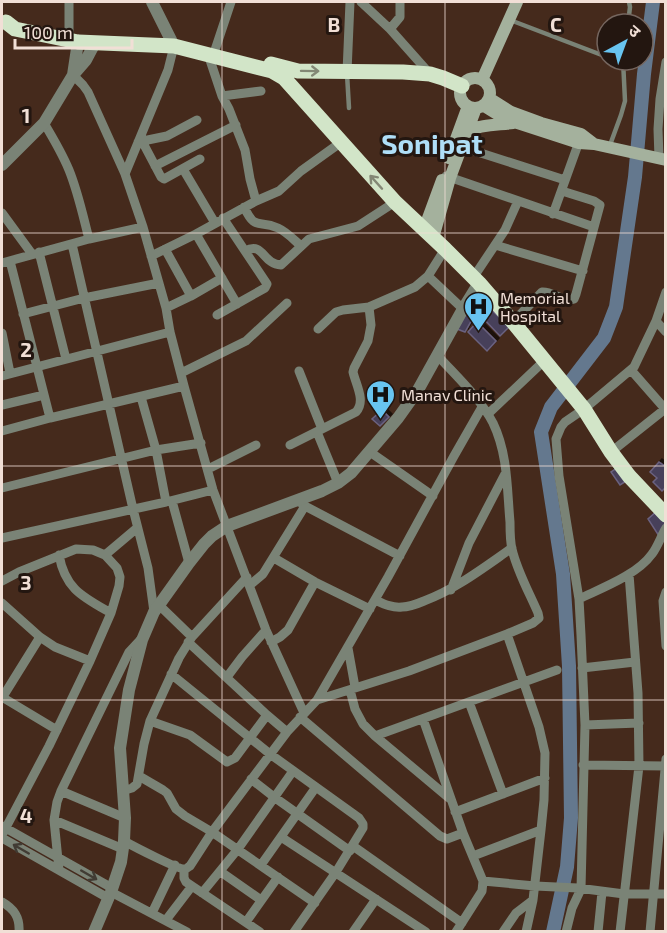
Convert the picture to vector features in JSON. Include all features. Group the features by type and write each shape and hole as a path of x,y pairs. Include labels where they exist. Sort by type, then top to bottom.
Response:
{"highway":[{"path":"4,22 15,28 83,40 172,42 298,71 430,74 462,86"},
{"path":"211,52 272,71 284,78 395,202 446,249 513,322 581,405 629,476 666,515"}],"main road":[{"path":"482,80 517,2"},
{"path":"428,234 462,122 479,104 489,89 482,80 471,79 462,86 461,98 464,102 479,104 511,112 594,144 659,159"},
{"path":"479,104 505,119 580,139"},
{"path":"447,177 479,104"},
{"path":"468,131 518,123"}],"street":[{"path":"2,165 44,123 72,75 86,60 83,40 69,2"},
{"path":"125,174 168,70 172,42 152,2"},
{"path":"231,2 211,52 222,96 245,150 256,201"},
{"path":"347,72 350,2"},
{"path":"361,2 390,29 430,74"},
{"path":"390,29 400,17 400,2"},
{"path":"659,159 660,99 666,62"},
{"path":"72,75 88,92 125,174 166,308 170,332 213,490 266,630 302,715 440,836 447,839 462,833"},
{"path":"222,96 261,91"},
{"path":"140,142 173,134 197,120"},
{"path":"44,123 62,153 69,170 78,194 89,239"},
{"path":"155,166 236,125"},
{"path":"553,214 580,139"},
{"path":"140,142 160,177 164,179 200,159"},
{"path":"151,256 279,191 301,171 340,142"},
{"path":"462,147 565,180"},
{"path":"183,169 267,284 265,288 218,315"},
{"path":"447,177 594,227"},
{"path":"513,322 542,292 569,300 574,299 600,205 562,191"},
{"path":"94,932 111,893 121,862 125,818 120,748 129,690 143,637 157,608 204,544 227,526 301,503 338,483 370,452 418,390 509,223 518,201"},
{"path":"245,251 257,248 269,261 277,265 285,262 312,237 358,226 395,202"},
{"path":"244,207 252,221 281,229 300,246"},
{"path":"2,213 35,253 53,307 66,359"},
{"path":"50,418 23,314 6,262 143,227"},
{"path":"196,234 237,304"},
{"path":"72,244 157,608 287,732"},
{"path":"495,245 583,272"},
{"path":"165,249 191,296"},
{"path":"318,329 339,311 369,307 415,287 428,276 446,249"},
{"path":"428,276 463,309"},
{"path":"166,308 222,278"},
{"path":"23,314 84,298 159,283"},
{"path":"566,932 579,888 585,725 579,599 559,476 556,439 561,427 581,405 631,370 637,363 666,292"},
{"path":"181,373 246,341 287,303"},
{"path":"290,445 356,412 361,406 353,372 370,336 369,307"},
{"path":"656,321 666,332"},
{"path":"2,333 6,375 170,332"},
{"path":"317,700 408,671 507,634 533,623 539,616 512,549 506,471 494,425 485,410 438,356"},
{"path":"54,820 179,867 190,866 212,832 270,754 317,700 400,556 454,456 485,410 544,361"},
{"path":"611,452 665,410 631,370"},
{"path":"299,371 338,483"},
{"path":"2,431 184,386"},
{"path":"2,405 44,396"},
{"path":"141,397 169,501 189,563"},
{"path":"2,488 156,450 201,443"},
{"path":"208,469 256,445"},
{"path":"370,452 433,496"},
{"path":"451,590 469,543 506,471"},
{"path":"2,538 213,490"},
{"path":"301,503 400,556"},
{"path":"122,791 135,786 150,721 190,639 248,581 261,577 274,558 301,503"},
{"path":"105,555 138,528"},
{"path":"579,599 629,574 644,563 653,553 666,528"},
{"path":"2,581 76,549 93,550 105,555 117,568 120,577 111,613 90,661 57,730 3,832"},
{"path":"375,600 390,606 412,606 451,590 512,549"},
{"path":"59,555 61,567 74,589 111,613"},
{"path":"274,558 315,582 370,609"},
{"path":"620,932 639,766 639,723 629,574"},
{"path":"271,642 288,630 315,582"},
{"path":"665,599 666,646"},
{"path":"2,603 40,637 56,647 90,661"},
{"path":"227,677 266,630"},
{"path":"507,634 543,739 545,753 541,830 533,900 526,932"},
{"path":"40,637 2,697 57,730"},
{"path":"58,870 54,820 61,791 129,652 143,637"},
{"path":"348,648 352,688 359,718 375,736 450,798"},
{"path":"582,668 635,662"},
{"path":"375,736 557,670"},
{"path":"171,674 270,754 361,821 363,828 351,848 294,932"},
{"path":"469,702 502,794"},
{"path":"150,721 190,735 227,762 235,758 267,715"},
{"path":"423,719 462,833 483,881 482,891 456,932"},
{"path":"585,725 639,723"},
{"path":"651,932 666,759"},
{"path":"584,765 665,766"},
{"path":"202,893 238,849 293,771"},
{"path":"139,776 163,790 185,816 238,849 315,903"},
{"path":"455,812 545,778"},
{"path":"251,779 297,813 462,923"},
{"path":"261,865 316,787"},
{"path":"61,791 125,818"},
{"path":"473,856 541,830"},
{"path":"3,832 57,857 111,893"},
{"path":"3,832 58,870 111,893 187,932"},
{"path":"281,837 426,932"},
{"path":"179,867 185,880 192,886 260,932"},
{"path":"152,913 179,867"},
{"path":"220,872 261,900"},
{"path":"246,922 278,877"},
{"path":"483,881 579,888 624,894 666,894"},
{"path":"166,920 192,886"},
{"path":"597,932 602,892"},
{"path":"353,932 376,899"},
{"path":"503,932 516,913 533,900"},
{"path":"2,902 18,917 19,932"},
{"path":"405,932 412,922"}],"lane":[{"path":"510,20 595,52"},
{"path":"347,72 350,108"},
{"path":"609,147 625,101 624,72"}],"building":[{"path":"481,299 509,327 500,336 477,314 465,332 457,329 471,305"},
{"path":"477,322 496,341 487,351 468,332"},
{"path":"382,410 389,417 380,426 372,419"},
{"path":"659,462 666,467 666,487 662,491 653,482 657,478 650,472"},
{"path":"620,466 628,480 620,485 611,472"},
{"path":"657,511 666,522 659,536 648,519"}],"waterway":[{"path":"553,932 567,867 571,818 569,666 563,574 541,432 551,407 604,338 616,307 635,177 653,2"}],"place":[{"name":"Memorial Hospital","path":"479,332"},
{"name":"Manav Clinic","path":"380,420"}],"district":[{"name":"Sonipat","path":"432,143"}]}
